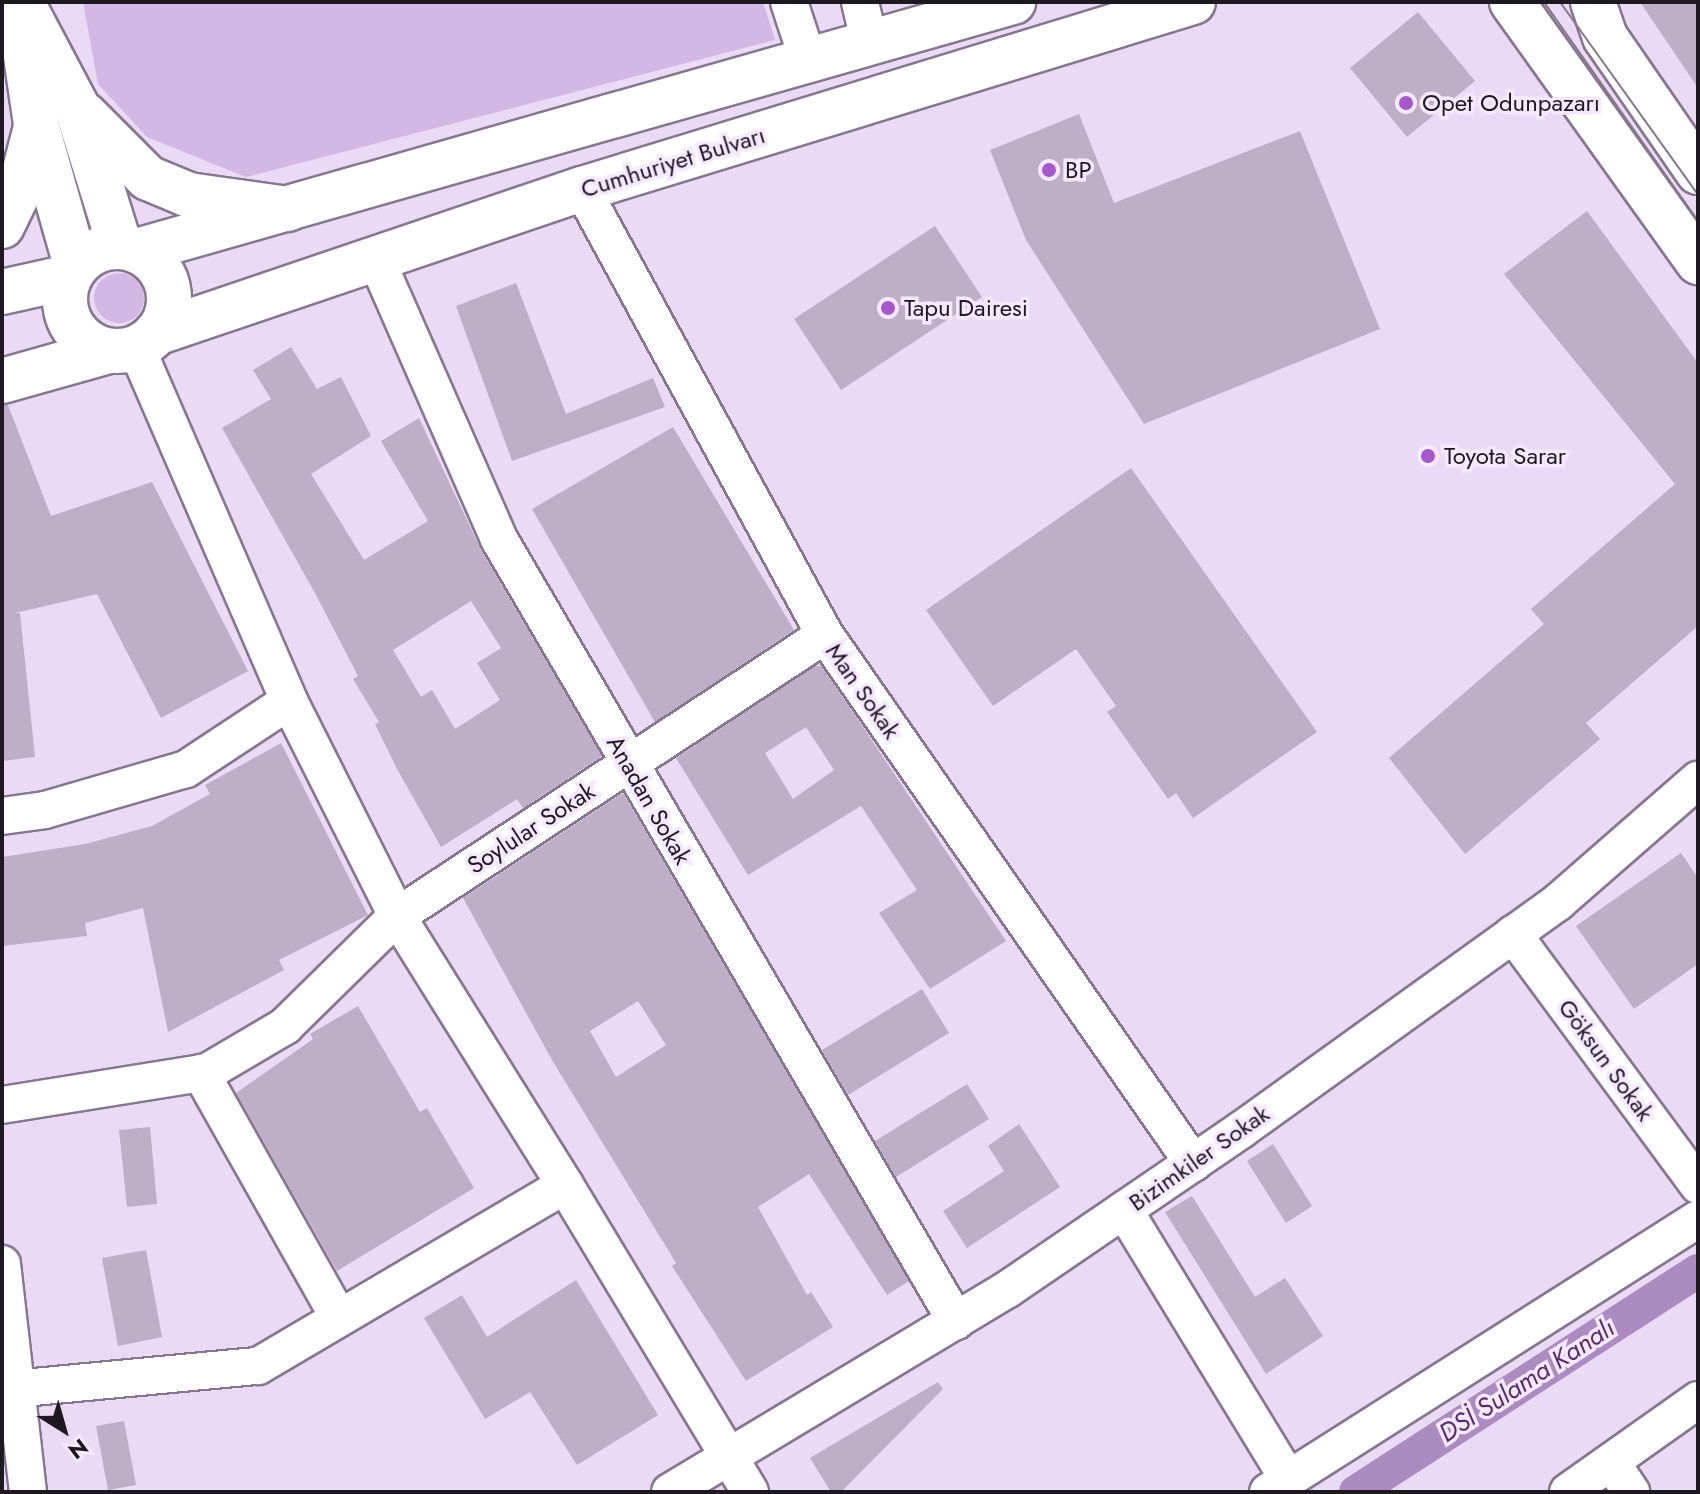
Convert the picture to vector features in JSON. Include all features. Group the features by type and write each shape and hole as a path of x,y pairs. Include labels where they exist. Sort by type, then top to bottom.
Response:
{"main road":[{"path":"20,2 76,105 129,248 158,266 167,283 170,300 134,344 80,337 70,324 65,309 72,271 36,124 20,2"},
{"name":"Cumhuriyet Bulvarı","path":"2,381 134,344 582,189 1193,2"},
{"path":"1512,2 1698,262"},
{"path":"1593,2 1605,37 1698,172"},
{"path":"2,292 72,271 93,252 129,248 288,209 870,45 956,10 1009,3"},
{"path":"76,105 148,178 189,195 288,209"},
{"path":"2,226 20,189 36,124"}],"street":[{"path":"789,2 809,63"},
{"path":"860,2 870,45"},
{"name":"Man Sokak","path":"582,189 825,635 1193,1163"},
{"name":"Anadan Sokak","path":"377,261 499,539 628,765 956,1321"},
{"path":"134,344 289,701 397,916 565,1185 750,1492"},
{"name":"Soylular Sokak","path":"201,1073 285,1026 397,916 825,635"},
{"path":"2,816 45,810 186,769 289,701"},
{"name":"Bizimkiler Sokak","path":"670,1492 956,1321 1193,1163 1513,934 1698,780"},
{"name":"Göksun Sokak","path":"1513,934 1698,1185"},
{"path":"2,1105 201,1073 339,1318"},
{"path":"9,1389 258,1366 565,1185"},
{"path":"1124,1210 1278,1486 1698,1219"},
{"path":"2,1264 9,1389 28,1492"},
{"path":"1568,1492 1698,1400"},
{"path":"1611,1462 1631,1492"}],"shaded area":[{"path":"83,2 763,2 775,40 246,177 147,137 98,84"},
{"path":"119,273 137,280 144,298 137,316 119,323 101,316 94,298 101,280"}],"building":[{"path":"1640,2 1698,2 1698,88"},
{"path":"1418,12 1475,81 1407,137 1350,68"},
{"path":"1079,114 1114,203 1300,131 1380,329 1144,424 1026,240 990,150"},
{"path":"1587,211 1698,363 1698,626 1586,723 1600,739 1465,854 1389,758 1544,624 1531,609 1675,484 1504,274"},
{"name":"Tapu Dairesi","path":"935,226 982,297 841,390 794,319"},
{"path":"516,283 566,414 653,378 665,407 512,461 456,306"},
{"path":"291,347 317,389 341,377 371,436 311,474 364,560 428,521 381,441 419,418 481,550 602,756 523,808 517,799 441,847 396,767 375,724 379,722 353,679 358,676 315,593 222,428 271,399 253,370","holes":["471,601 501,648 477,663 500,700 455,729 432,690 421,697 393,650"]},
{"path":"2,405 8,405 51,516 152,482 248,671 161,718 97,594 15,613 20,613 35,757 2,761"},
{"path":"673,427 794,630 655,722 532,509"},
{"path":"1131,468 1317,732 1193,818 1176,793 1168,799 1107,712 1116,706 1076,649 993,706 926,610"},
{"path":"815,666 821,666 1006,941 930,989 879,913 917,890 861,806 748,875 676,758","holes":["806,727 834,770 793,799 765,753"]},
{"path":"281,743 368,915 279,960 284,970 168,1032 143,908 85,923 87,936 2,946 2,857 85,844 152,826 210,794 205,785"},
{"path":"623,793 909,1281 887,1295 809,1174 758,1207 807,1295 811,1292 833,1327 746,1381 672,1266 676,1263 552,1060 463,898","holes":["638,1001 666,1045 616,1077 590,1031"]},
{"path":"1681,853 1698,878 1698,964 1634,1009 1576,926"},
{"path":"922,989 949,1033 848,1095 822,1050"},
{"path":"358,1006 420,1112 427,1108 474,1188 337,1271 236,1093 313,1039 310,1034"},
{"path":"967,1084 989,1119 896,1177 875,1141"},
{"path":"1019,1124 1060,1187 967,1248 943,1211 1004,1171 988,1146"},
{"path":"150,1127 157,1204 127,1207 119,1130"},
{"path":"1273,1144 1312,1206 1286,1223 1247,1161"},
{"path":"1192,1196 1255,1297 1285,1278 1323,1336 1266,1374 1165,1212"},
{"path":"146,1250 162,1337 118,1346 102,1258"},
{"path":"576,1280 658,1415 577,1465 530,1392 485,1419 424,1318 462,1295 487,1337"},
{"path":"938,1382 943,1389 841,1492 831,1492 810,1458"},
{"path":"124,1421 136,1485 108,1490 96,1426"}],"waterway":[{"name":"DSİ Sulama Kanalı","path":"1356,1492 1698,1271"}],"tram line":[{"path":"1544,2 1698,221"},
{"path":"1560,2 1698,195"}],"place":[{"name":"Opet Odunpazarı","path":"1406,103"},
{"name":"BP","path":"1049,170"},
{"name":"Tapu Dairesi","path":"888,308"},
{"name":"Toyota Sarar","path":"1428,456"}]}
